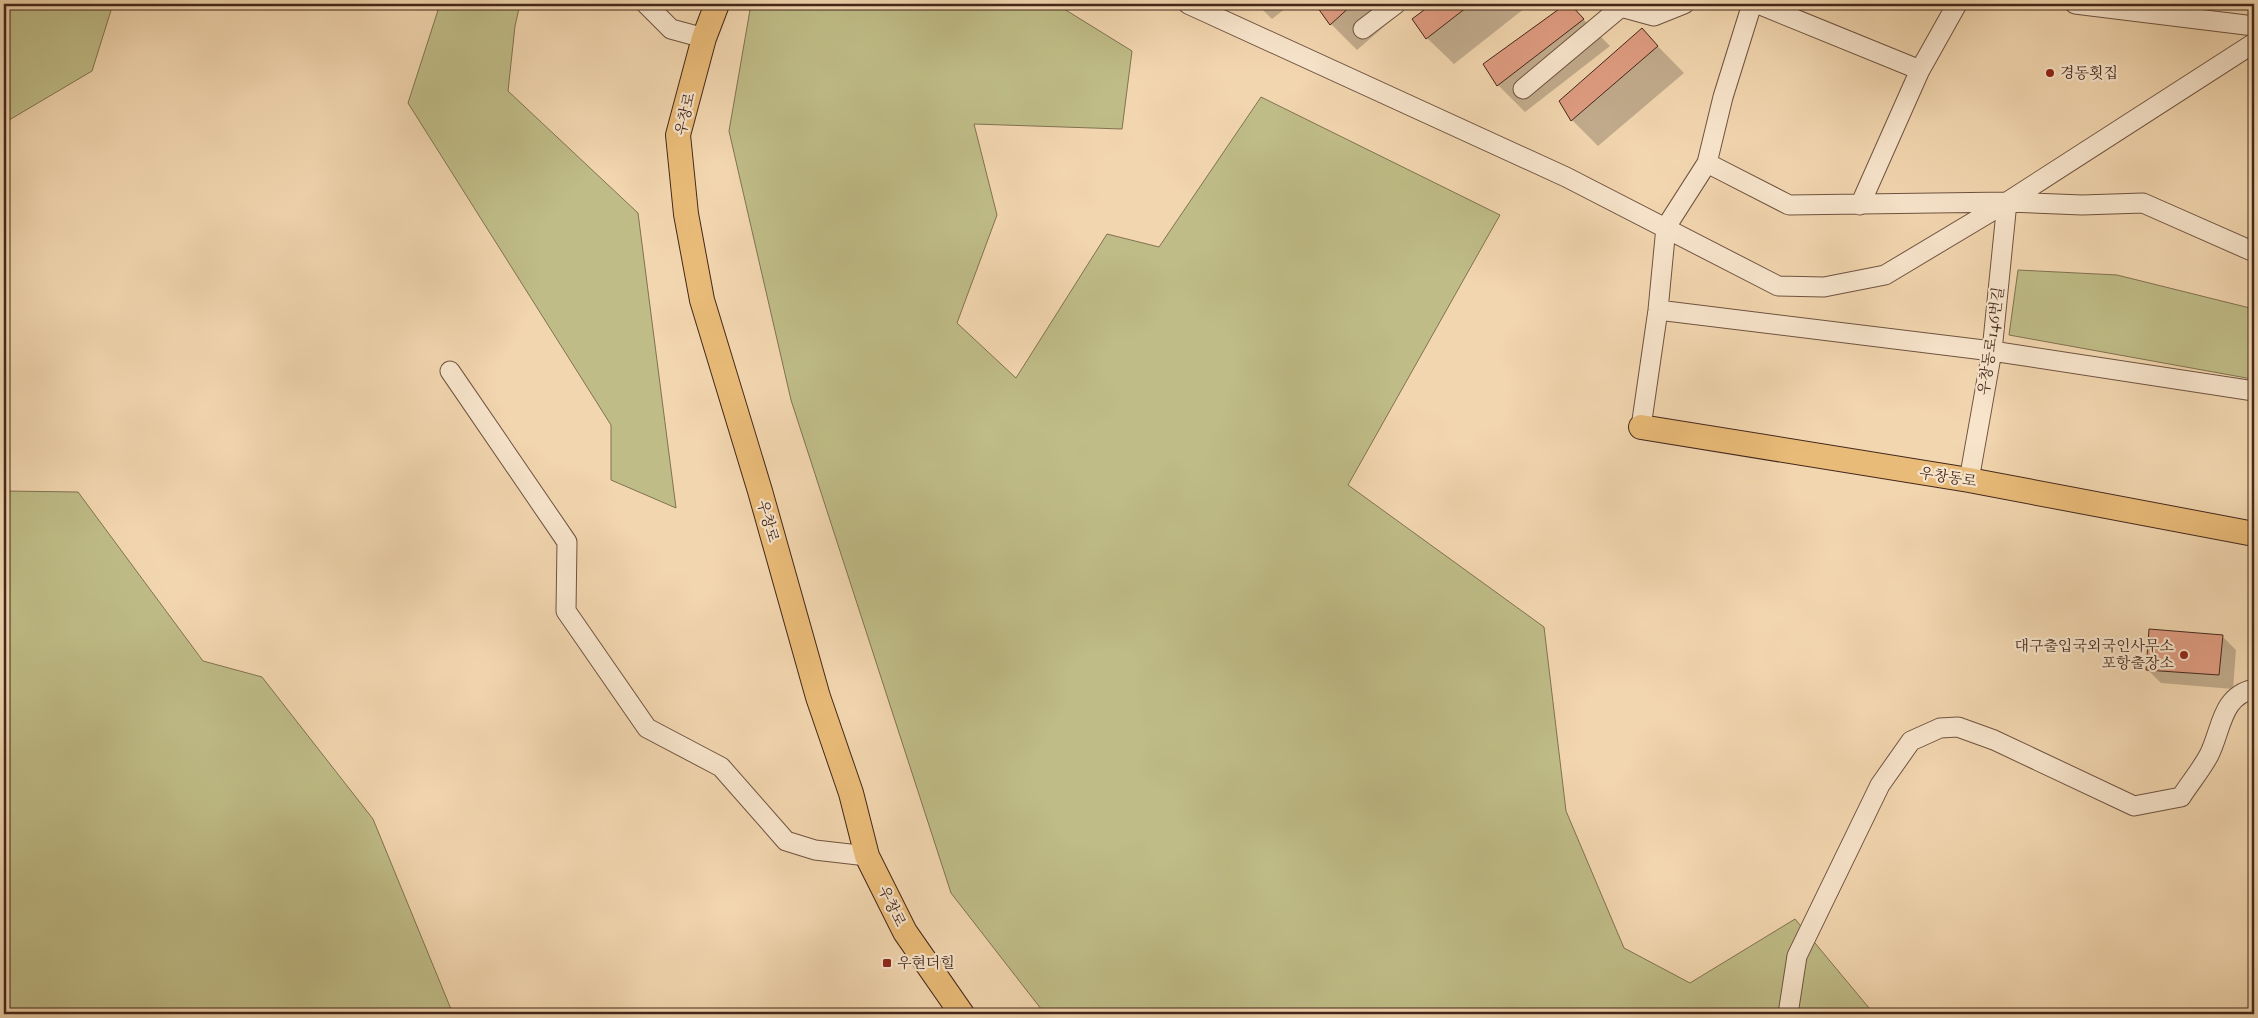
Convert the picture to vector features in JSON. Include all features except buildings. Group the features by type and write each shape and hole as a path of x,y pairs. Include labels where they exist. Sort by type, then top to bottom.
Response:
{"main road":[{"name":"우창로","path":"717,4 704,38 678,134 686,214 702,300 760,491 818,696 851,793 868,856 905,932 962,1014"},
{"name":"우창동로","path":"1641,427 1969,480 2254,534"}],"street":[{"path":"646,4 671,29 704,38"},
{"path":"1188,4 1566,177 1778,286 1824,287 1885,275 2007,202 2254,42"},
{"path":"1363,30 1396,4"},
{"path":"1524,89 1618,5 1654,16 1684,4"},
{"path":"1641,427 1658,310 1666,228 1706,163 1723,97 1752,4"},
{"path":"1758,4 1920,70"},
{"path":"1860,205 1920,70 1957,4"},
{"path":"2075,4 2254,26"},
{"path":"1706,163 1789,205 2007,202 2082,205 2143,203 2254,252"},
{"name":"우창동로146번길","path":"1969,480 1992,350 2007,202"},
{"path":"1658,310 1992,350 2254,391"},
{"path":"450,371 567,542 566,611 647,728 721,766 786,841 815,850 868,856"},
{"path":"1788,1014 1797,956 1880,785 1911,741 1940,728 1958,727 1994,740 2134,806 2181,797 2208,755 2227,709 2241,692 2254,689"}],"shaded area":[{"path":"4,4 113,4 92,71 4,123"},
{"path":"440,4 520,4 515,26 508,91 638,213 676,508 611,480 611,425 408,103"},
{"path":"751,4 1056,4 1132,51 1122,129 974,124 997,215 957,323 1016,378 1107,234 1159,247 1261,97 1500,215 1348,485 1544,627 1566,811 1624,948 1690,983 1795,919 1874,1014 1045,1014 951,893 791,400 729,131"},
{"path":"2018,270 2117,275 2254,309 2254,377 2252,379 2009,335"},
{"path":"4,491 78,492 203,661 262,677 373,819 453,1014 4,1014"}],"place":[{"name":"경동횟집","path":"2050,73"},
{"name":"대구출입국외국인사무소 포항출장소","path":"2184,655"},
{"name":"우현더힐","path":"887,963"}]}
